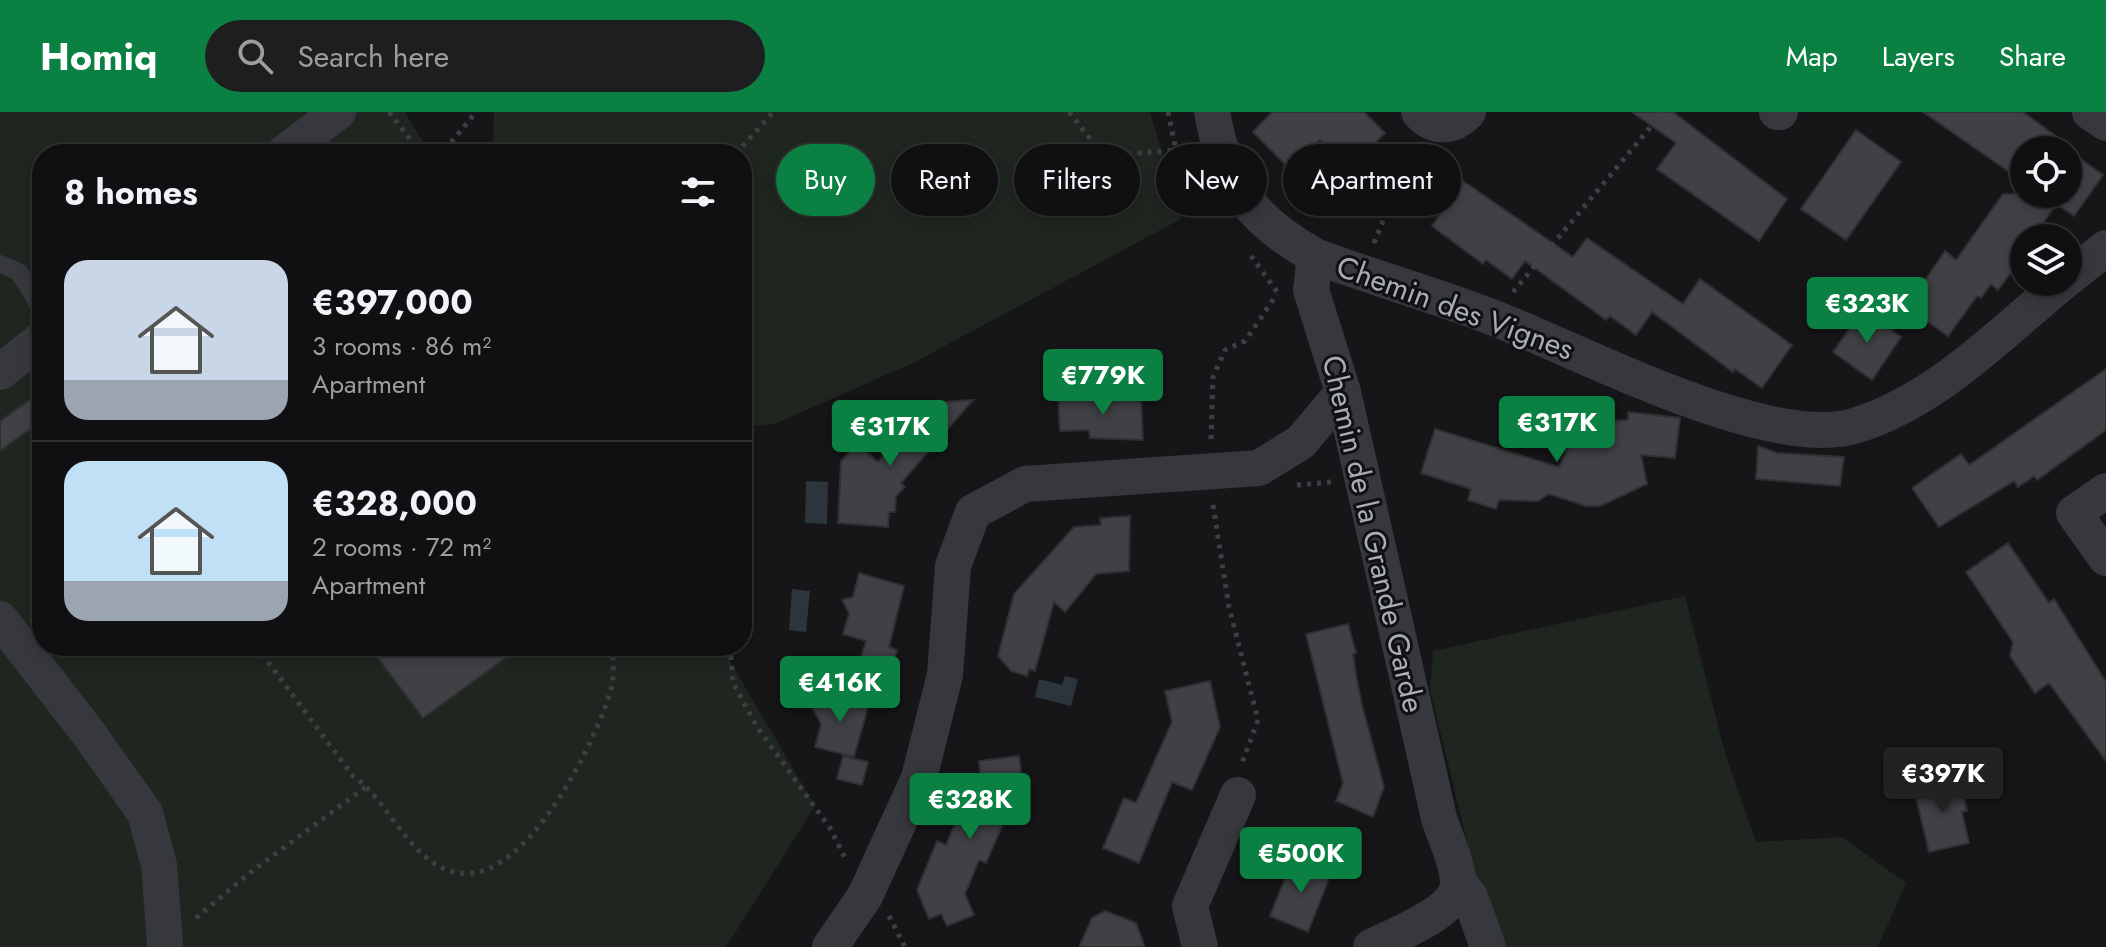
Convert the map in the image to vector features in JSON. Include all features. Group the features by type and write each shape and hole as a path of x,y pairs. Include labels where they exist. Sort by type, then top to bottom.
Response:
{"street":[{"path":"298,144 338,112"},
{"path":"1212,112 1228,175 1245,202 1263,222 1315,256"},
{"path":"2090,112 2106,123"},
{"path":"2082,267 2106,248"},
{"name":"Chemin des Vignes","path":"1315,256 1499,320 1697,400 1777,427 1822,431 1863,422 1920,394 1962,367 2046,296"},
{"name":"Chemin de la Grande Garde","path":"1315,256 1311,290 1343,392 1439,818 1458,881 1470,897 1488,947"},
{"path":"0,372 32,347"},
{"path":"830,947 865,896 919,778 945,675 953,566 973,512 1025,484 1259,468 1301,442 1343,392"},
{"path":"2106,491 2074,513 2106,558"},
{"path":"0,619 89,734 145,813 159,865 165,944"},
{"path":"1200,947 1190,906 1238,795"},
{"path":"1371,947 1441,911 1456,893 1458,881"}],"lane":[{"path":"0,264 19,272 32,293"}],"path":[{"path":"389,112 414,144"},
{"path":"449,144 476,112"},
{"path":"745,144 773,112"},
{"path":"1069,112 1104,156 1156,152"},
{"path":"1499,320 1508,299 1663,112"},
{"path":"1362,274 1387,211 1438,145 1443,116"},
{"path":"1238,795 1237,774 1258,720 1229,607 1210,472 1213,377 1225,350 1245,341 1277,293"},
{"path":"263,656 327,744 353,776 367,786 412,842 436,864 460,873 489,869 526,841 562,793 596,735 612,685 613,656"},
{"path":"731,656 733,683 757,727 830,828 865,896"},
{"path":"165,944 247,875 367,786"},
{"path":"298,825 304,833"}],"shaded area":[{"path":"0,112 405,112 424,144 32,144 32,656 727,656 815,806 726,947 0,947"},
{"path":"494,112 1150,112 1159,144 1156,144 1156,216 1180,216 1181,219 913,363 777,423 752,427 752,144 493,144"},
{"path":"806,481 828,482 827,524 805,523"},
{"path":"792,589 810,591 806,632 789,630"},
{"path":"1685,596 1725,753 1756,842 1842,837 1906,883 1878,947 1493,947 1430,690 1433,651"},
{"path":"1065,676 1078,679 1071,706 1035,697 1039,679 1062,685"}],"building":[{"path":"1272,112 1364,112 1385,133 1374,144 1325,144 1320,140 1316,144 1283,144 1283,162 1253,132"},
{"path":"1632,112 1673,112 1787,199 1759,241 1657,169 1676,143"},
{"path":"1923,112 2023,112 2056,136 2010,136 2010,172"},
{"path":"1856,130 1901,162 1846,240 1801,209"},
{"path":"2082,160 2103,175 2082,205"},
{"path":"1463,181 1573,257 1587,238 1683,304 1700,279 1792,345 1762,388 1735,369 1733,372 1652,312 1636,335 1610,316 1606,320 1525,261 1512,279 1486,260 1483,264 1432,226 1439,216 1461,216"},
{"path":"2003,194 2010,194 2010,208 2053,208 2042,224 2010,224 2010,274 1998,290 1991,284 1981,298 1977,296 1948,336 1907,307 1945,251 1956,260"},
{"path":"2062,208 2080,208 2074,216"},
{"path":"1863,310 1901,337 1872,380 1833,352"},
{"path":"2106,369 2106,430 2037,480 2034,476 2018,487 2014,481 1939,527 1912,488 1961,454 1969,465"},
{"path":"1088,396 1088,399 1141,396 1143,440 1090,438 1089,430 1060,431 1058,397"},
{"path":"32,398 32,427 0,451 0,421"},
{"path":"973,400 901,483 905,487 896,496 895,512 889,512 888,527 838,523 841,461 857,444 878,462 931,403"},
{"path":"1628,412 1680,418 1675,458 1641,455 1647,484 1600,506 1586,506 1549,494 1538,501 1499,500 1496,509 1468,500 1471,489 1421,473 1435,429 1559,467 1568,448 1588,436 1588,422 1628,420"},
{"path":"1758,446 1777,453 1844,457 1840,486 1756,479"},
{"path":"1130,516 1129,571 1096,574 1065,612 1054,602 1035,671 1029,669 1027,676 1011,671 998,656 1014,594 1074,527 1101,525 1100,518"},
{"path":"2008,543 2049,603 2054,599 2106,682 2106,761 2049,683 2035,693 2010,656 2013,642 1966,572"},
{"path":"859,573 904,586 889,647 897,650 889,676 858,668 866,641 843,634 849,613 842,600 853,597"},
{"path":"1348,624 1356,653 1353,654 1362,705 1384,787 1373,817 1336,801 1343,783 1306,634"},
{"path":"376,656 508,656 423,718"},
{"path":"1210,681 1220,727 1192,790 1172,782 1139,863 1103,848 1124,798 1136,803 1172,722 1165,691"},
{"path":"830,694 869,704 854,757 815,747 821,724 812,707"},
{"path":"843,756 868,762 862,785 837,779"},
{"path":"1019,756 1022,780 986,863 979,860 965,894 974,915 947,926 941,914 929,919 917,890 937,841 946,845 974,781 981,781 979,761"},
{"path":"1960,779 1967,811 1962,812 1969,843 1929,852 1914,789"},
{"path":"1293,858 1331,873 1308,932 1270,916"},
{"path":"1105,911 1136,923 1145,947 1079,947 1092,918"}]}
